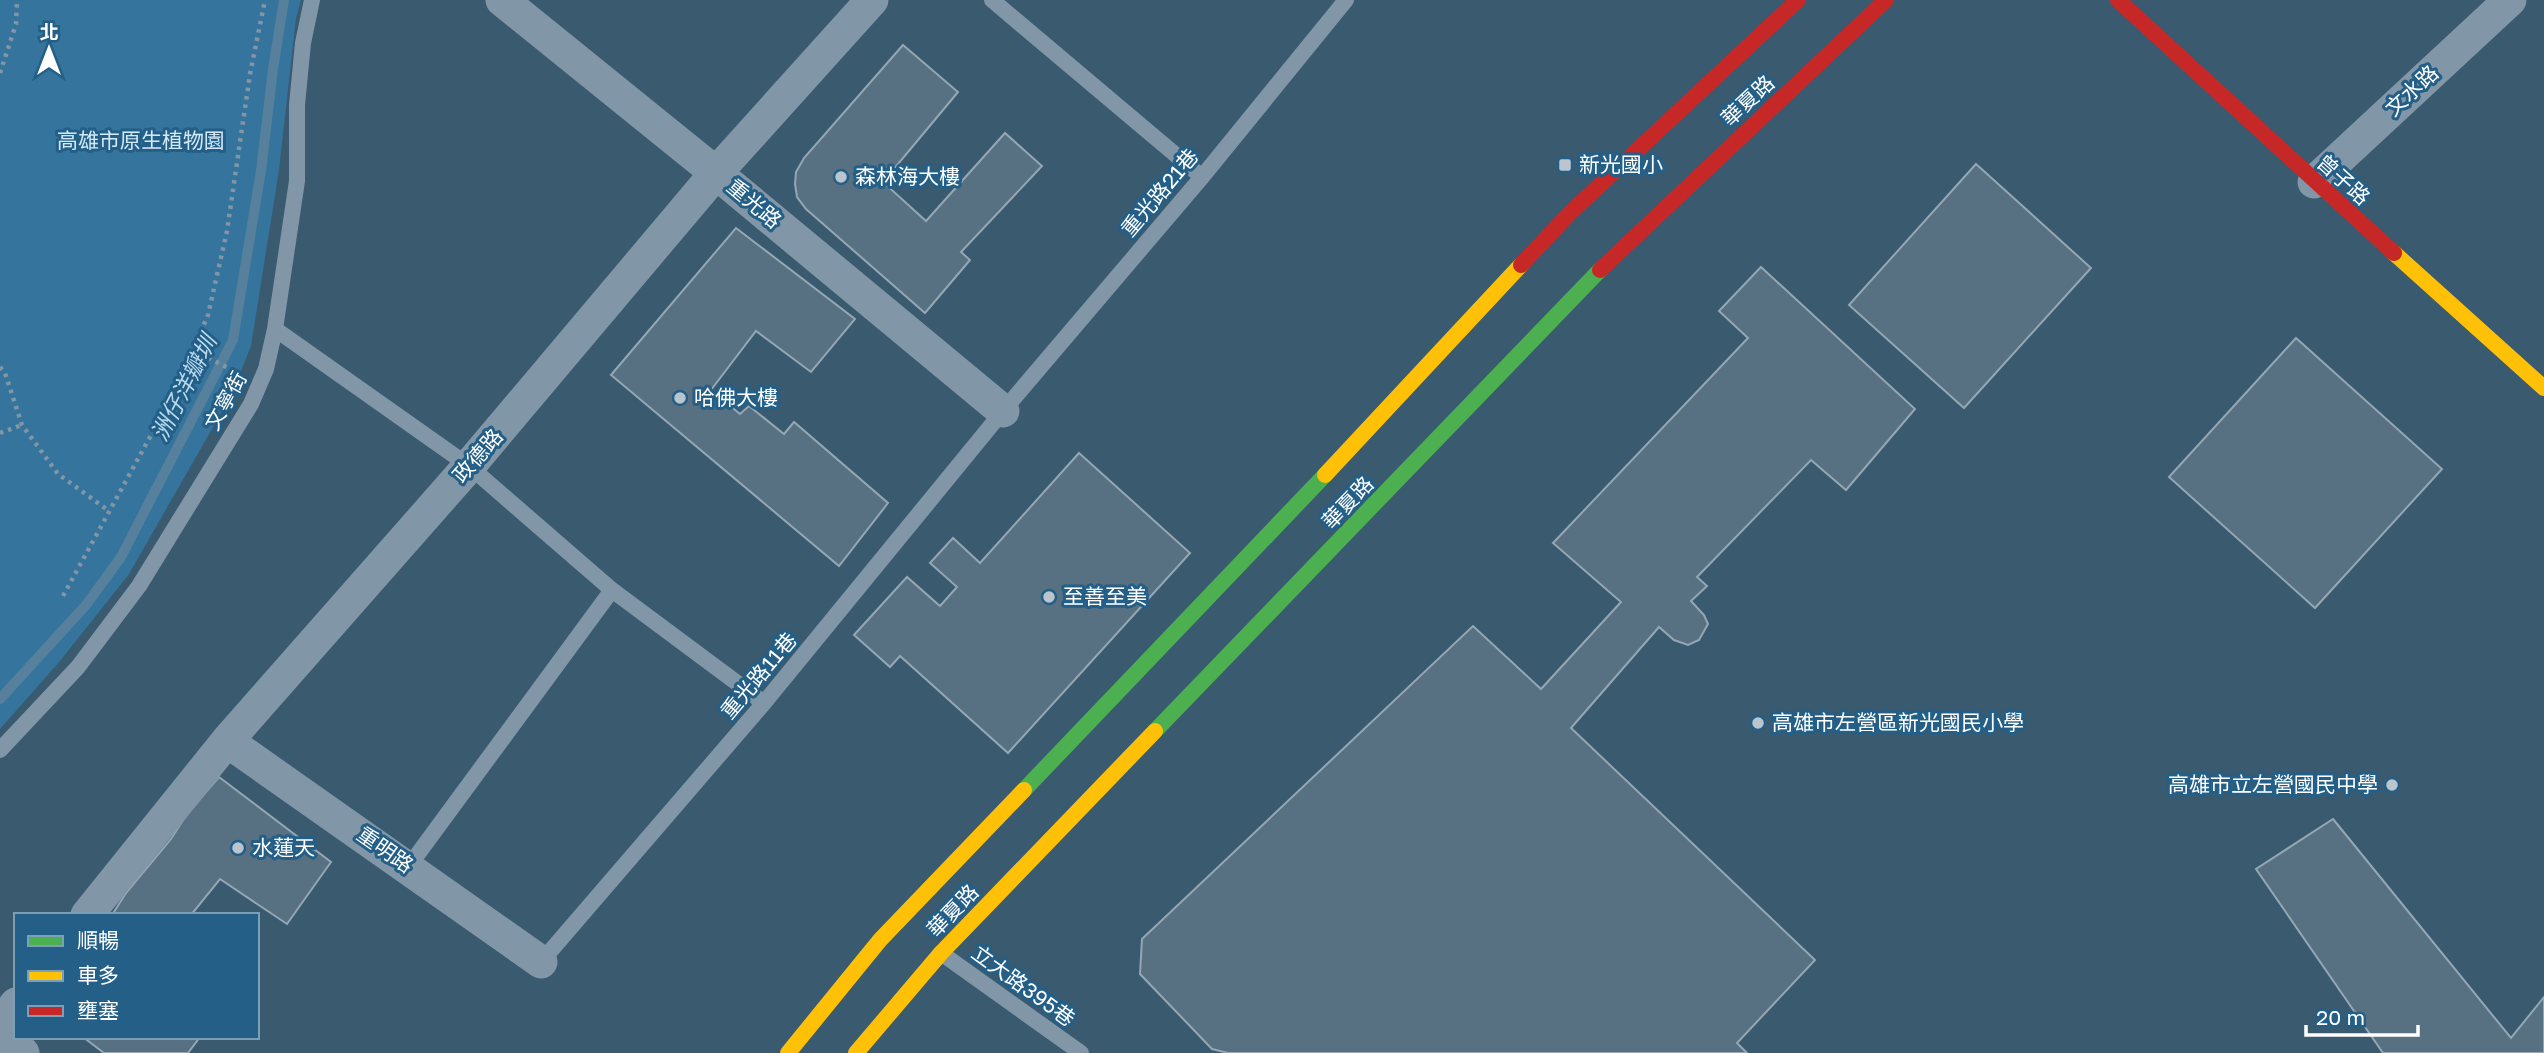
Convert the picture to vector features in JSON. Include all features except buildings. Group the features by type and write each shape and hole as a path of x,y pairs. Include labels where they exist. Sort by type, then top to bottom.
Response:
{"street":[{"name":"重光路","path":"502,0 1003,411"},
{"name":"政德路","path":"89,913 227,741 469,466 716,173 872,0"},
{"name":"華夏路","path":"788,1053 880,940 1356,449 1570,212 1798,0"},
{"name":"華夏路","path":"856,1053 942,953 1618,251 1886,0"},
{"name":"曾子路","path":"2118,0 2314,182 2544,388"},
{"name":"文水路","path":"2314,182 2510,0"},
{"path":"1377,470 1394,486"},
{"name":"重明路","path":"227,741 541,962"},
{"path":"0,1023 14,1006"},
{"path":"0,1034 23,1053"}],"lane":[{"name":"文寧街","path":"0,750 78,667 139,586 251,404 267,369 297,181 297,106 303,43 312,0"},
{"path":"992,0 1202,177"},
{"name":"重光路21巷","path":"1003,411 1202,177 1346,0"},
{"path":"275,329 469,466 612,590 764,703"},
{"name":"重光路11巷","path":"541,962 764,703 1003,411"},
{"path":"408,866 612,590"},
{"name":"立大路395巷","path":"942,953 1081,1053"}],"path":[{"path":"0,73 16,24 17,0"},
{"path":"63,596 180,382 208,314 227,230 250,74 265,0"},
{"path":"193,350 236,372"},
{"path":"0,368 5,373 22,425 58,474 109,511"},
{"path":"0,433 22,425"}],"green space":[{"name":"高雄市原生植物園","path":"0,0 301,0 296,18 279,170 251,346 232,394 129,574 60,661 0,729"}],"waterway":[{"name":"洲仔洋瓣圳","path":"0,699 86,605 121,557 233,340 261,171 284,0"}],"traffic: fast":[{"path":"1155,731 1600,270"},
{"path":"1024,790 1325,475"}],"traffic: slow":[{"path":"2394,253 2544,388"},
{"path":"1325,475 1521,265"},
{"path":"856,1053 941,953 1155,731"},
{"path":"788,1053 880,940 1024,790"}],"traffic: jam":[{"path":"1521,265 1570,213 1798,0"},
{"path":"1600,270 1886,0"},
{"path":"2118,0 2394,253"}],"place":[{"name":"新光國小","path":"1565,165"},
{"name":"森林海大樓","path":"841,177"},
{"name":"哈佛大樓","path":"680,398"},
{"name":"至善至美","path":"1049,597"},
{"name":"高雄市左營區新光國民小學","path":"1758,723"},
{"name":"高雄市立左營國民中學","path":"2392,785"},
{"name":"水蓮天","path":"238,848"}]}
